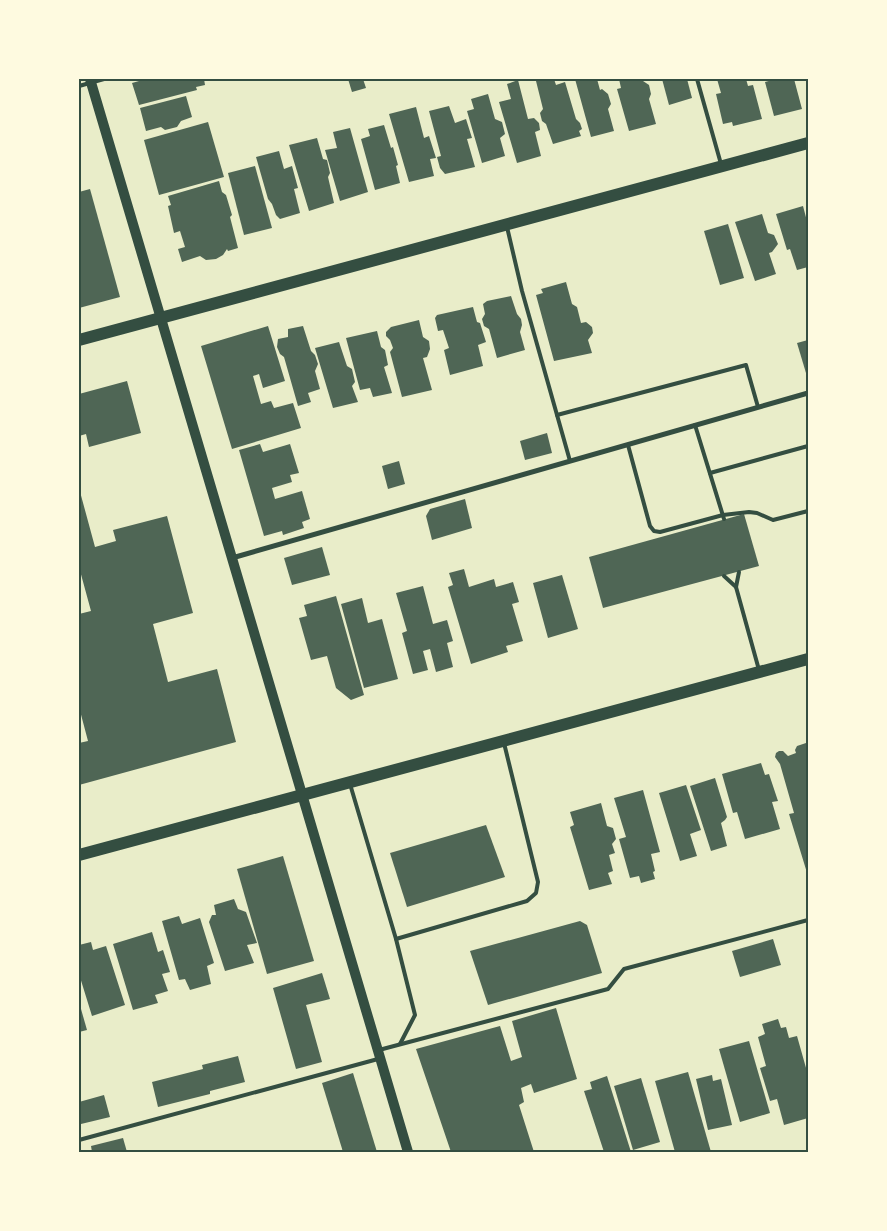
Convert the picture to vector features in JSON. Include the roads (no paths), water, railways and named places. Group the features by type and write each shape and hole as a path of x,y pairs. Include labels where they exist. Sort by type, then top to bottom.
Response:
{"main road":[{"path":"90,81 408,1152"},
{"path":"79,340 808,143"},
{"path":"79,855 808,659"}],"street":[{"path":"232,558 808,393"}],"lane":[{"path":"79,86 90,81 104,79"},
{"path":"697,79 722,166"},
{"path":"506,225 522,291 570,461"},
{"path":"557,415 746,365 758,407"},
{"path":"695,426 723,517"},
{"path":"628,444 650,526 654,531 660,532 749,512 757,513 773,520 808,511"},
{"path":"710,473 808,446"},
{"path":"740,572 736,587 760,672"},
{"path":"724,576 736,587"},
{"path":"396,939 527,901 536,893 538,882 503,741"},
{"path":"349,782 396,939 415,1015 400,1044"},
{"path":"79,1140 379,1054 400,1044 608,989 624,969 808,920"}]}
